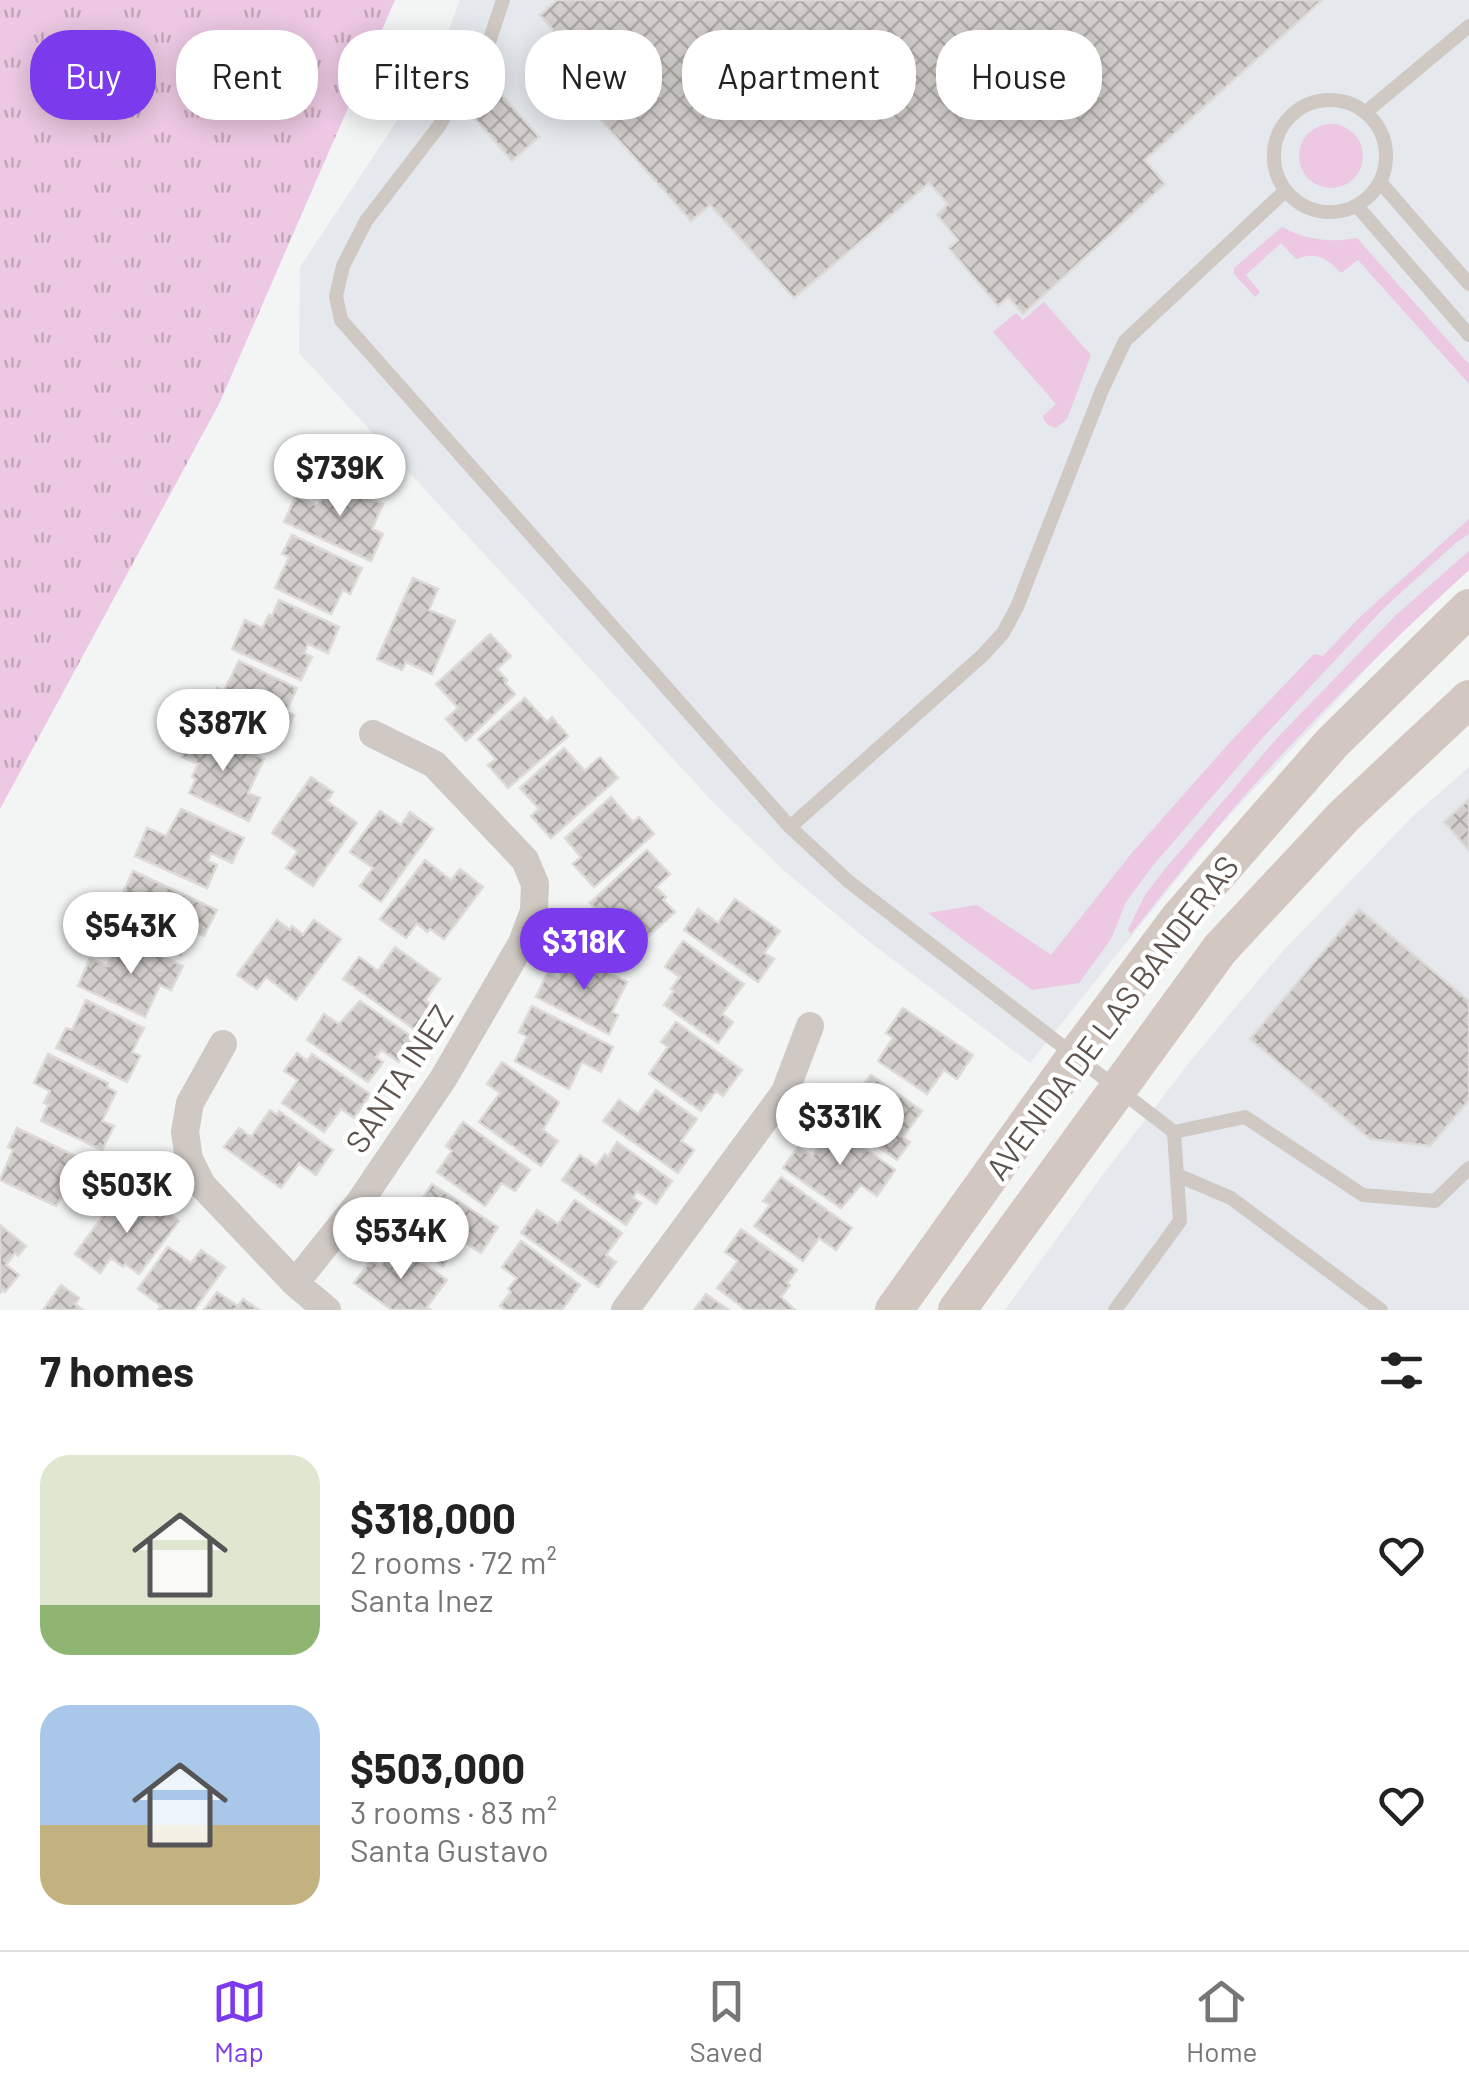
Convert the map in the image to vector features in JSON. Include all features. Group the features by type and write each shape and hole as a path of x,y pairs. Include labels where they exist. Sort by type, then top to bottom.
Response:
{"main road":[{"name":"AVENIDA DE LAS BANDERAS","path":"894,1310 1074,1057 1180,917 1332,742 1469,608"},
{"name":"AVENIDA DE LAS BANDERAS","path":"957,1310 1220,949 1344,816 1469,699"},
{"path":"1117,1089 1116,1056 1122,1031 1147,988 1317,781 1332,742"},
{"path":"930,1310 1064,1117 1075,1088 1074,1057"}],"street":[{"name":"SANTA INEZ","path":"295,1282 359,1203 443,1080 522,943 534,911 535,884 525,860 434,764 373,734"},
{"path":"625,1310 785,1092 810,1026"},
{"path":"223,1044 190,1103 186,1132 190,1159 202,1185 327,1310"}],"lane":[{"path":"503,0 489,42 449,109 366,221 343,266 336,296 341,320 790,828 848,881 1074,1057 1174,1132 1245,1117 1363,1195 1436,1201 1469,1168"},
{"path":"1366,112 1469,26"},
{"path":"1332,99 1350,102 1366,112 1384,137 1387,152 1380,182 1357,206 1342,211 1311,209 1297,202 1276,174 1273,157 1284,122 1313,102 1332,99"},
{"path":"1380,182 1469,284"},
{"path":"790,828 983,655 1003,632 1125,341 1286,190"},
{"path":"1357,206 1469,335"},
{"path":"1115,1310 1180,1221 1174,1132"},
{"path":"1177,1176 1231,1198 1381,1310"}],"shaded area":[{"path":"460,0 1469,0 1469,568 1428,603 1217,829 1030,1063 867,940 783,870 711,800 299,353 300,267 398,120 505,120 505,30 449,30"},
{"path":"1469,767 1469,1310 1005,1310 1192,1059 1283,951 1414,815"}],"green space":[{"path":"0,0 395,0 382,30 338,30 338,120 343,120 219,404 0,809"},
{"path":"1331,124 1354,133 1363,156 1354,179 1331,188 1308,179 1299,156 1308,133"},
{"path":"1282,227 1319,239 1357,238 1469,364 1469,384 1358,260 1341,273 1321,257 1296,259 1281,243 1246,275 1260,292 1255,297 1234,274 1234,268"},
{"path":"1044,302 1091,355 1067,419 1056,428 1047,424 1043,416 1056,404 993,332 1016,313 1023,320"},
{"path":"1469,519 1469,534 1384,608 1266,734 1151,868 1126,902 1111,939 1079,983 1032,990 928,913 977,905 1051,955 1131,854 1314,654 1323,656 1360,617"},
{"path":"1469,551 1469,570 1268,769 1131,934 1128,930 1145,895 1277,738 1396,615"}],"building":[{"path":"557,0 1322,0 1145,160 1165,184 1023,314 1008,297 998,306 949,248 958,240 937,215 948,204 929,183 794,298 710,205 691,221 601,120 662,120 662,30 553,30 540,15"},
{"path":"505,98 539,137 512,161 476,120 505,120"},
{"path":"331,479 383,504 372,529 383,534 371,561 284,522 296,496 318,506"},
{"path":"292,535 362,568 350,594 343,590 331,614 275,588 289,557 282,554"},
{"path":"413,578 438,589 429,610 455,621 432,674 406,662 402,670 377,659"},
{"path":"279,600 339,627 328,653 308,644 304,653 312,657 301,680 232,649 245,620 262,628"},
{"path":"490,634 511,656 497,669 515,694 466,741 446,719 458,708 436,684"},
{"path":"239,661 297,688 286,712 294,715 280,744 207,710 217,688 224,691"},
{"path":"525,698 547,722 552,717 568,736 508,788 488,765 496,759 478,739"},
{"path":"196,728 264,759 248,793 260,798 249,821 189,793 198,764 182,757"},
{"path":"564,748 585,771 600,757 618,778 551,838 531,816 539,809 520,788"},
{"path":"311,777 333,792 327,801 357,823 313,886 286,868 298,851 272,833"},
{"path":"611,797 633,822 639,817 654,834 594,887 573,864 581,857 565,838"},
{"path":"1469,799 1469,850 1444,822"},
{"path":"181,809 244,838 232,863 211,853 208,861 217,865 207,888 135,856 147,828 166,836"},
{"path":"380,811 401,825 410,812 433,829 381,902 360,886 373,868 350,852"},
{"path":"647,850 670,874 656,887 675,912 624,959 603,937 614,928 590,903"},
{"path":"425,860 451,880 460,869 483,887 444,939 417,923 406,938 380,919"},
{"path":"133,871 217,910 204,936 192,931 181,955 131,932 143,905 122,895"},
{"path":"735,899 780,931 764,953 774,959 758,982 684,930 698,909 718,923"},
{"path":"1359,909 1469,1001 1469,1100 1430,1146 1370,1139 1250,1039"},
{"path":"277,920 303,935 314,920 341,939 296,1000 266,977 257,989 237,975"},
{"path":"123,938 183,966 171,990 160,985 145,1017 78,986 90,958 107,966"},
{"path":"683,941 744,984 722,1014 733,1022 718,1043 664,1005 680,977 665,967"},
{"path":"395,947 440,979 425,1000 434,1007 417,1031 343,979 359,957 378,971"},
{"path":"572,954 627,982 612,1012 618,1015 609,1034 536,997 548,972 559,978"},
{"path":"86,1000 144,1028 132,1052 140,1056 127,1082 56,1048 66,1028 72,1030"},
{"path":"360,1001 415,1039 399,1062 381,1050 376,1057 383,1062 368,1082 307,1040 324,1014 339,1024"},
{"path":"532,1006 613,1047 601,1072 582,1062 569,1089 515,1061 527,1037 519,1032"},
{"path":"903,1008 973,1055 957,1079 944,1070 927,1094 878,1061 893,1038 886,1033"},
{"path":"676,1022 742,1070 723,1096 716,1091 701,1111 649,1074 668,1047 661,1042"},
{"path":"297,1053 307,1061 312,1054 370,1094 354,1118 341,1109 324,1132 282,1103 298,1080 284,1071"},
{"path":"48,1054 108,1083 107,1087 116,1092 102,1121 114,1126 102,1150 41,1121 50,1091 34,1083"},
{"path":"502,1062 559,1102 543,1130 558,1141 541,1166 479,1122 500,1093 487,1084"},
{"path":"871,1075 922,1111 903,1137 910,1142 897,1160 830,1112 847,1090 855,1096"},
{"path":"656,1090 697,1119 681,1141 694,1150 678,1173 603,1121 619,1100 638,1114"},
{"path":"270,1110 277,1115 279,1111 333,1150 316,1175 299,1163 281,1188 224,1147 239,1128 251,1137"},
{"path":"463,1122 530,1170 515,1191 502,1183 485,1206 437,1172 452,1151 446,1146"},
{"path":"834,1126 895,1170 877,1196 861,1185 841,1208 783,1168 798,1147 812,1157"},
{"path":"17,1128 88,1162 76,1187 69,1184 56,1206 0,1180 13,1150 8,1147"},
{"path":"617,1142 672,1181 656,1204 637,1191 633,1198 641,1203 626,1225 562,1180 580,1155 596,1166 605,1154 608,1157"},
{"path":"781,1177 852,1228 836,1250 819,1238 803,1261 754,1226 770,1205 763,1201"},
{"path":"432,1184 498,1227 481,1253 464,1242 443,1266 384,1227 399,1205 413,1213"},
{"path":"119,1194 147,1214 155,1203 179,1221 139,1274 111,1258 100,1273 75,1254"},
{"path":"575,1200 622,1233 606,1255 616,1262 598,1287 521,1233 537,1210 558,1224"},
{"path":"0,1225 26,1246 6,1265 19,1275 0,1293"},
{"path":"741,1229 797,1270 781,1297 795,1310 746,1310 717,1288 738,1261 725,1252"},
{"path":"521,1241 580,1285 562,1310 506,1310 500,1306 517,1278 502,1267"},
{"path":"397,1244 447,1280 427,1307 431,1310 392,1310 354,1283 371,1260 380,1266"},
{"path":"168,1247 191,1263 201,1250 225,1267 194,1310 158,1310 161,1306 138,1289"},
{"path":"61,1285 79,1298 75,1304 83,1310 43,1310"},
{"path":"217,1292 238,1306 243,1299 259,1310 204,1310"},
{"path":"706,1294 729,1310 694,1310"}]}
